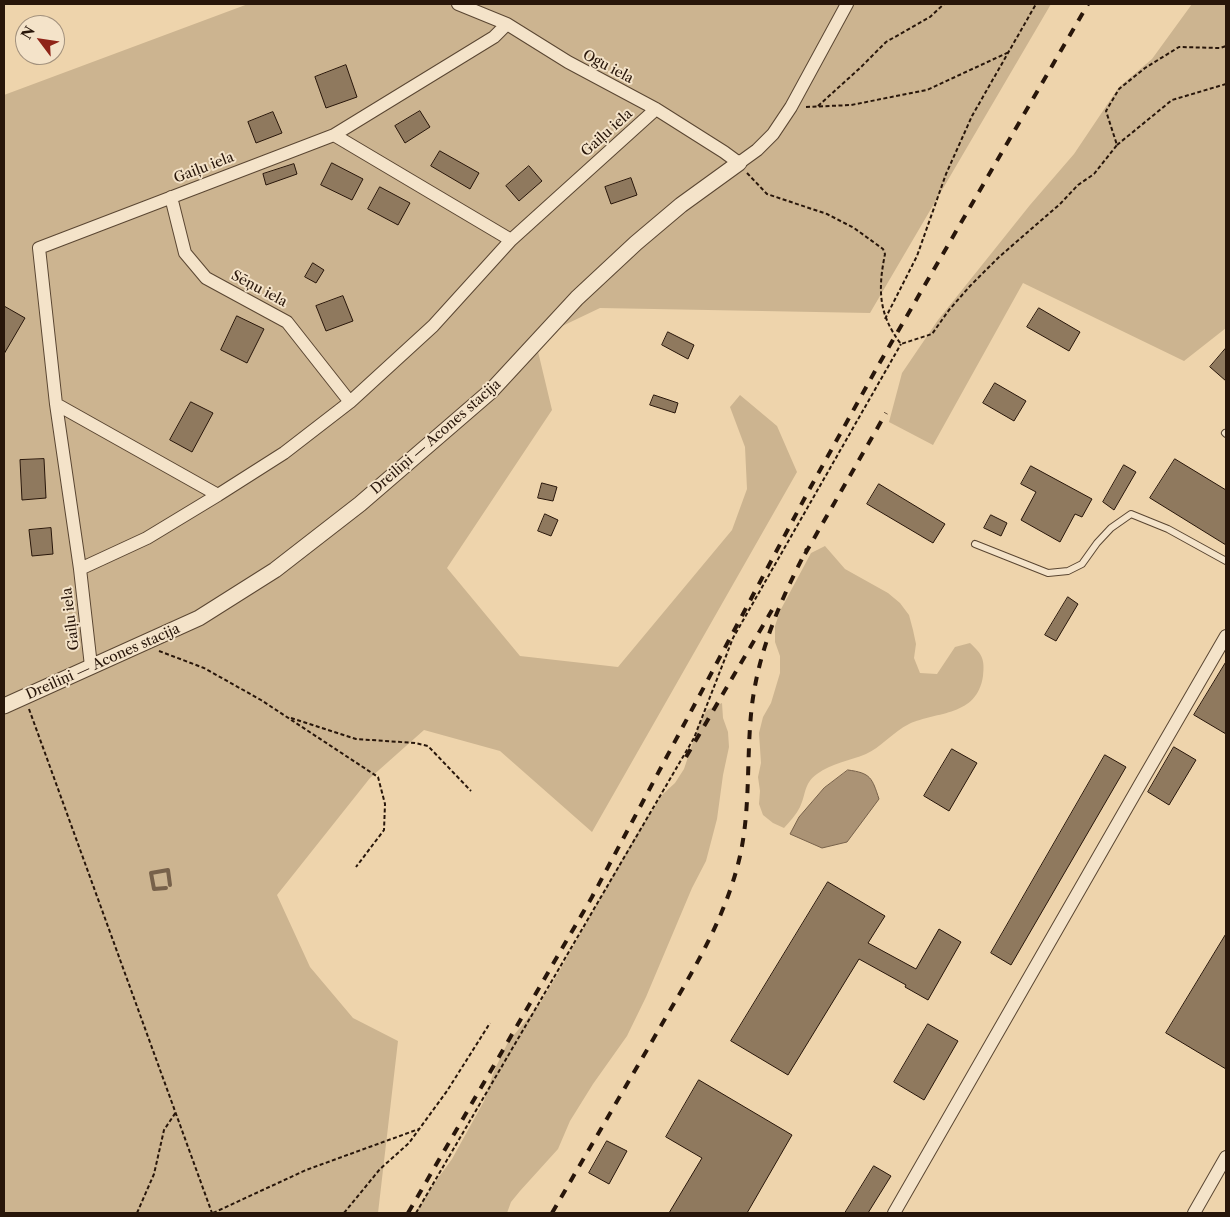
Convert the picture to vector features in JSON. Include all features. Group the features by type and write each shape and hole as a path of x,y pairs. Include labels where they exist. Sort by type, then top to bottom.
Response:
{"street":[{"name":"Ogu iela","path":"458,4 507,24 568,62 656,109 739,163"},
{"name":"Dreiliņi — Acones stacija","path":"4,706 199,618 275,570 360,504 491,391 577,298 636,243 681,205 757,150 773,134 791,107 847,4"},
{"name":"Gaiļu iela","path":"91,666 80,569 56,404 39,248 334,135 494,37 507,24"},
{"name":"Gaiļu iela","path":"80,569 147,538 218,495 284,453 350,402 433,326 511,240 656,109"},
{"path":"334,135 511,240"},
{"name":"Sēņu iela","path":"171,197 185,254 206,278 287,322 350,402"},
{"path":"56,404 218,495"},
{"path":"894,1213 1226,636"},
{"path":"1194,1213 1226,1157"}],"lane":[{"path":"975,544 1048,573 1068,571 1082,564 1110,528 1131,514 1168,529 1226,561"}],"path":[{"path":"818,106 886,42 930,17 944,4"},
{"path":"885,320 917,256 946,174 972,116 1036,4"},
{"path":"1117,145 1106,111 1119,90 1145,68 1179,47 1220,48 1226,46"},
{"path":"791,107 851,104 927,90 1009,51"},
{"path":"416,1213 694,738 733,638 901,344 932,334 949,310 999,257 1060,204 1078,185 1094,174 1117,145 1172,100 1226,84"},
{"path":"739,163 767,194 827,214 854,228 883,249 885,254 880,291 885,320 901,344"},
{"path":"147,642 158,650 204,668 286,717 378,776 385,804 384,830 356,867"},
{"path":"25,697 213,1213 306,1170 420,1128"},
{"path":"286,717 356,739 415,743 428,746 471,791"},
{"path":"344,1213 380,1169 409,1142 420,1128 447,1091 490,1023"},
{"path":"137,1213 154,1174 164,1130 176,1112"}],"shaded area":[{"path":"248,4 1051,4 870,313 600,308 535,339 552,410 447,568 520,656 618,667 732,530 747,489 745,447 730,407 740,395 777,426 797,472 592,832 500,751 424,730 370,778 277,895 310,967 353,1018 398,1041 378,1213 4,1213 4,95"},
{"path":"1192,4 1226,4 1226,328 1184,361 1023,283 933,445 889,422 902,373 938,320 1030,205 1074,154 1119,87 1152,59"},
{"path":"825,546 845,569 888,593 900,603 909,615 916,644 914,658 920,673 937,674 955,647 970,643 982,657 984,665 983,676 979,689 973,699 964,706 909,724 871,751 823,770 813,777 807,785 798,810 784,828 773,823 763,815 759,804 758,777 761,763 759,733 763,717 771,703 780,673 780,656 775,642 775,626 780,611 811,553"},
{"path":"722,703 729,747 717,819 706,861 692,888 646,997 627,1036 593,1084 570,1121 558,1149 511,1202 507,1213 415,1213 452,1159 484,1101 494,1071 508,1042 539,1005 636,835 663,794 675,783 684,769 699,724 707,710"},
{"path":"848,770 862,773 870,778 879,799 847,842 822,848 790,834 799,817 824,788"}],"building":[{"path":"346,65 357,97 326,108 315,77"},
{"path":"420,111 430,127 405,143 395,126"},
{"path":"273,112 282,133 256,143 248,122"},
{"path":"440,151 479,173 470,189 431,166"},
{"path":"332,163 363,179 352,200 321,185"},
{"path":"294,164 297,174 266,185 263,174"},
{"path":"529,166 542,181 519,201 506,186"},
{"path":"631,178 637,195 611,204 605,187"},
{"path":"380,187 410,203 398,225 368,209"},
{"path":"313,263 324,270 316,283 305,277"},
{"path":"343,296 353,321 326,331 316,306"},
{"path":"4,306 25,318 4,354"},
{"path":"1039,308 1080,332 1069,351 1027,327"},
{"path":"237,316 264,329 247,363 221,350"},
{"path":"668,332 694,345 688,359 662,345"},
{"path":"1226,348 1226,381 1210,367"},
{"path":"995,383 1026,401 1014,421 983,403"},
{"path":"654,395 678,403 675,413 650,405"},
{"path":"191,402 213,413 192,452 170,440"},
{"path":"44,459 46,498 22,500 20,460"},
{"path":"1175,459 1226,490 1226,545 1150,498"},
{"path":"1124,465 1136,472 1114,510 1103,502"},
{"path":"1031,466 1092,499 1082,517 1075,514 1060,542 1021,520 1036,492 1021,484"},
{"path":"542,483 557,487 553,501 538,498"},
{"path":"879,484 945,524 933,543 867,504"},
{"path":"545,514 558,520 551,536 538,531"},
{"path":"991,515 1007,523 1001,536 984,528"},
{"path":"51,528 53,554 32,556 29,530"},
{"path":"1068,597 1078,604 1056,641 1045,635"},
{"path":"1226,662 1226,734 1194,715"},
{"path":"1174,747 1196,760 1169,805 1148,792"},
{"path":"952,749 977,763 949,811 924,796"},
{"path":"1105,755 1126,767 1011,965 991,953"},
{"path":"828,882 885,916 868,943 916,969 939,929 961,942 928,1000 905,987 906,985 859,959 788,1075 731,1041"},
{"path":"1226,934 1226,1069 1166,1033"},
{"path":"928,1024 958,1041 924,1100 894,1082"},
{"path":"699,1080 792,1135 747,1213 669,1213 702,1158 666,1137"},
{"path":"607,1141 627,1151 609,1184 589,1173"},
{"path":"874,1166 891,1176 868,1213 845,1213"}],"waterway":[{"path":"166,888 154,889 151,873 168,870 170,885"}],"railway":[{"path":"408,1213 592,897 809,490 879,364 1088,4"},
{"path":"805,554 886,413"},
{"path":"552,1213 692,972 709,940 730,891 740,856 746,818 749,743 755,684 772,625 807,549"},
{"path":"686,757 772,610"}]}
